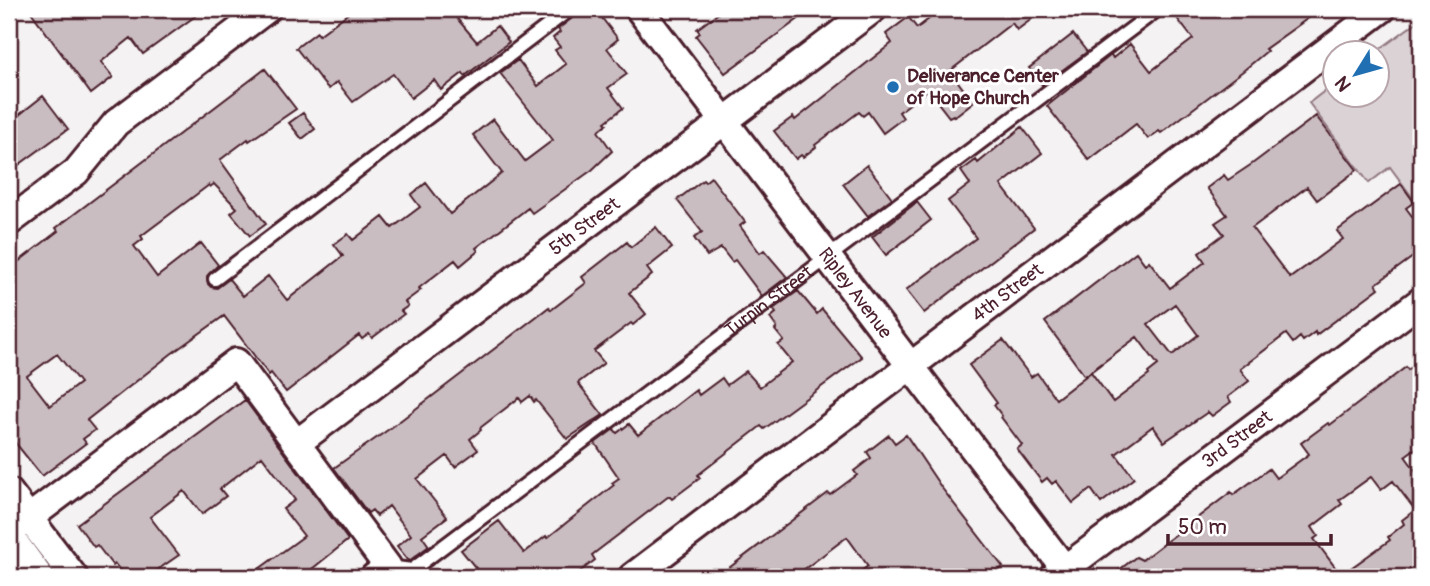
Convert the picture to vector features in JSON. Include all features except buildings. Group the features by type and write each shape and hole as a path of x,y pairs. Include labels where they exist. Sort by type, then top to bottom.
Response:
{"street":[{"path":"9,222 76,172 116,122 267,9"},
{"name":"Ripley Avenue","path":"639,9 910,364 1063,575"},
{"name":"5th Street","path":"297,443 873,9"},
{"name":"4th Street","path":"632,577 1382,9"},
{"name":"3rd Street","path":"1063,575 1421,301"},
{"path":"16,529 236,362 297,443 381,572"},
{"path":"9,492 16,529 40,577"},
{"path":"16,529 74,577"}],"lane":[{"path":"215,279 570,9"},
{"name":"Turpin Street","path":"381,572 412,570 1158,9"}],"shaded area":[{"path":"1421,19 1421,209 1390,167 1369,183 1309,103 1322,93 1322,108 1392,108 1392,40"}],"place":[{"name":"Deliverance Center of Hope Church","path":"893,87"}]}
